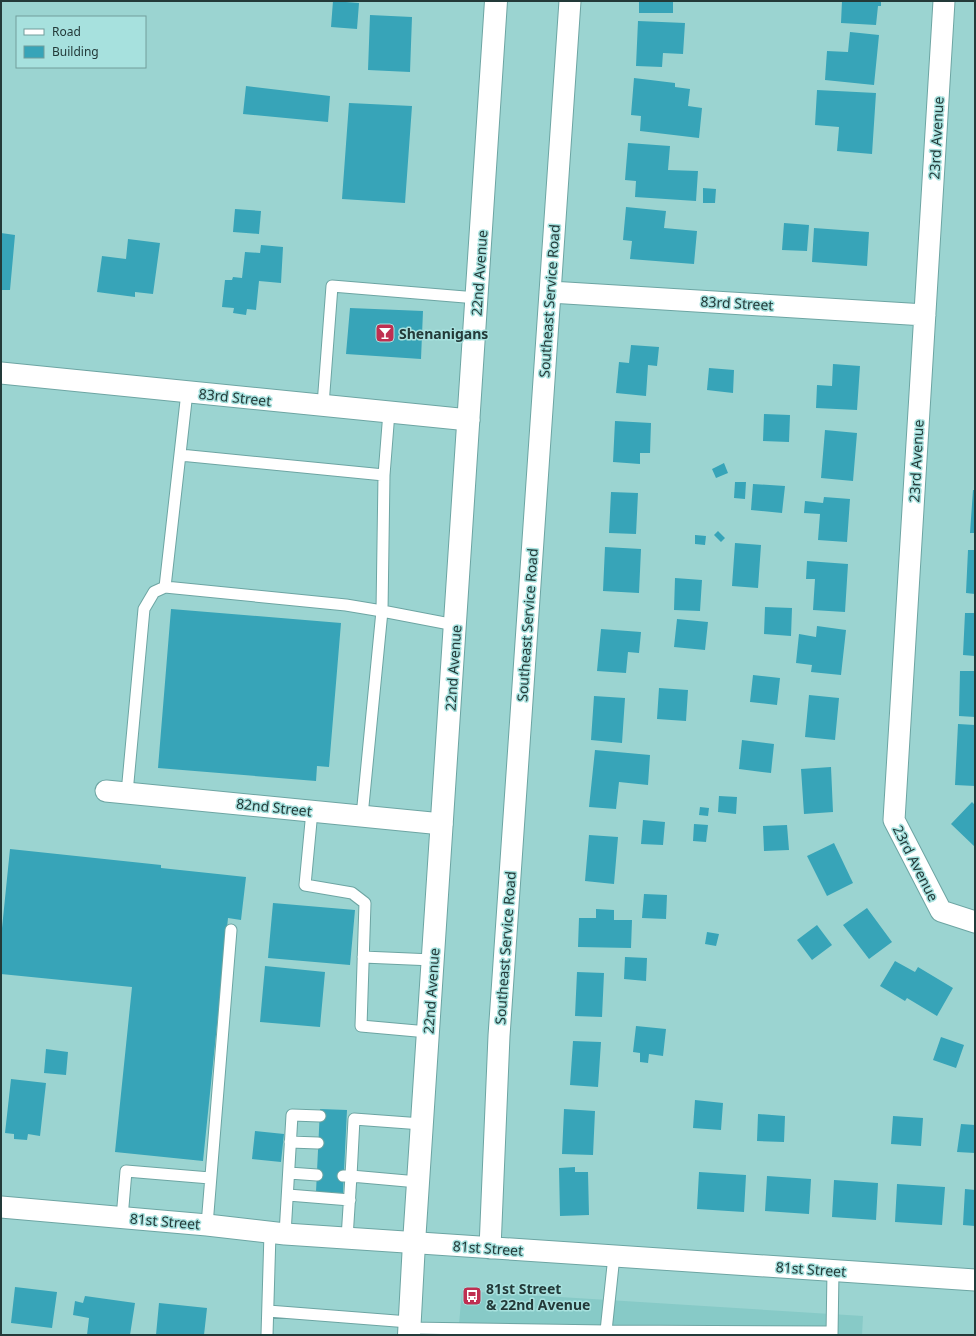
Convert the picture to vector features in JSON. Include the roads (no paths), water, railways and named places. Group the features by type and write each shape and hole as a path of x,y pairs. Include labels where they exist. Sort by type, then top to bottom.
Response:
{"street":[{"name":"22nd Avenue","path":"409,1328 496,1"},
{"name":"Southeast Service Road","path":"490,1248 499,1036 570,1"},
{"name":"23rd Avenue","path":"944,1 894,820 941,911 975,922"},
{"name":"83rd Street","path":"550,292 925,315"},
{"name":"83rd Street","path":"1,373 469,420"},
{"name":"82nd Street","path":"106,791 442,824"},
{"name":"81st Street","path":"1,1207 207,1225 278,1233 975,1280"}],"lane":[{"path":"323,405 332,286 477,298"},
{"path":"165,587 188,392"},
{"path":"362,816 382,611 384,475 389,412"},
{"path":"180,455 384,475"},
{"path":"127,793 144,609 154,592 165,587 346,605 456,625"},
{"path":"312,811 305,885 352,893 365,903 361,1026 428,1032"},
{"path":"207,1225 231,930"},
{"path":"363,957 433,960"},
{"path":"267,1335 268,1311 278,1233 288,1195 292,1115 320,1116"},
{"path":"347,1238 350,1200 347,1176 350,1119 422,1124"},
{"path":"290,1142 318,1143"},
{"path":"122,1218 126,1171 210,1178"},
{"path":"289,1173 317,1175"},
{"path":"347,1176 418,1182"},
{"path":"288,1195 350,1200"},
{"path":"606,1331 614,1256"},
{"path":"268,1311 409,1328 480,1332 606,1331 832,1334 833,1271"}],"place":[{"name":"Shenanigans","path":"385,333"},
{"name":"81st Street & 22nd Avenue","path":"472,1296"}]}
